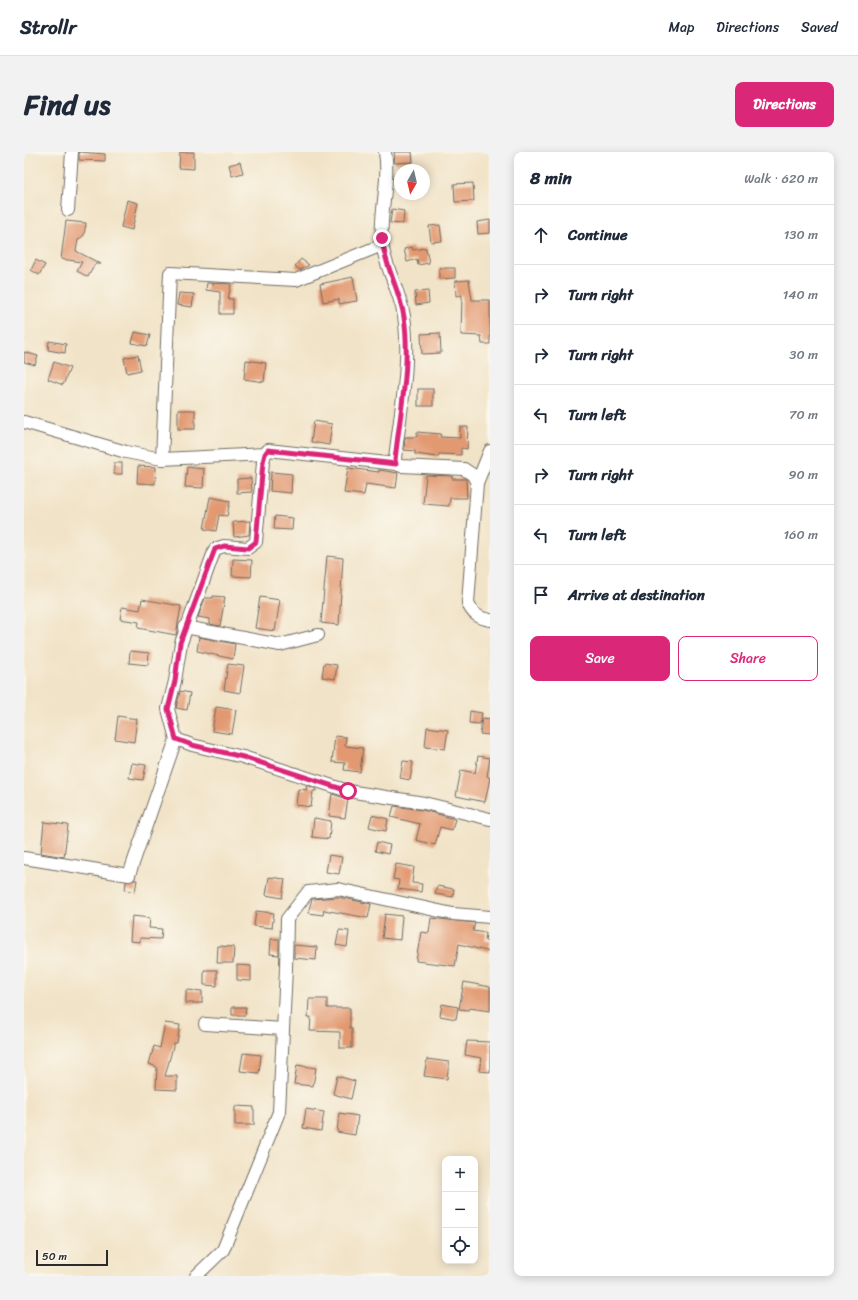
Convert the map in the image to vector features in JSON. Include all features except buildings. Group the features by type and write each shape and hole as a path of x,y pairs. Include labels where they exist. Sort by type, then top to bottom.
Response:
{"street":[{"path":"68,210 72,152"},
{"path":"385,152 386,167 382,245 400,300 405,333 404,383 395,460 396,464"},
{"path":"162,459 170,273 296,280 382,245"},
{"path":"24,422 126,452 162,459 265,454"},
{"path":"24,858 129,875 176,739 168,709 175,681 180,643 215,549 224,546 248,548 256,542 265,454 268,450 396,464 401,466 464,469 473,475 477,483"},
{"path":"490,452 477,483 468,603 470,608 477,616 490,620"},
{"path":"186,627 280,645 318,635"},
{"path":"176,739 192,745 243,757 348,791 424,803 490,819"},
{"path":"196,1276 223,1250 279,1112 287,919 308,892 338,889 453,914 490,917"},
{"path":"205,1024 283,1029"}],"route":[{"path":"348,791 243,757 192,745 176,739 168,709 175,681 180,643 188,618 215,549 219,546 248,548 256,542 263,462 265,454 268,450 329,456 383,464 396,464 395,460 404,383 406,349 404,316 382,245 382,238"}]}
